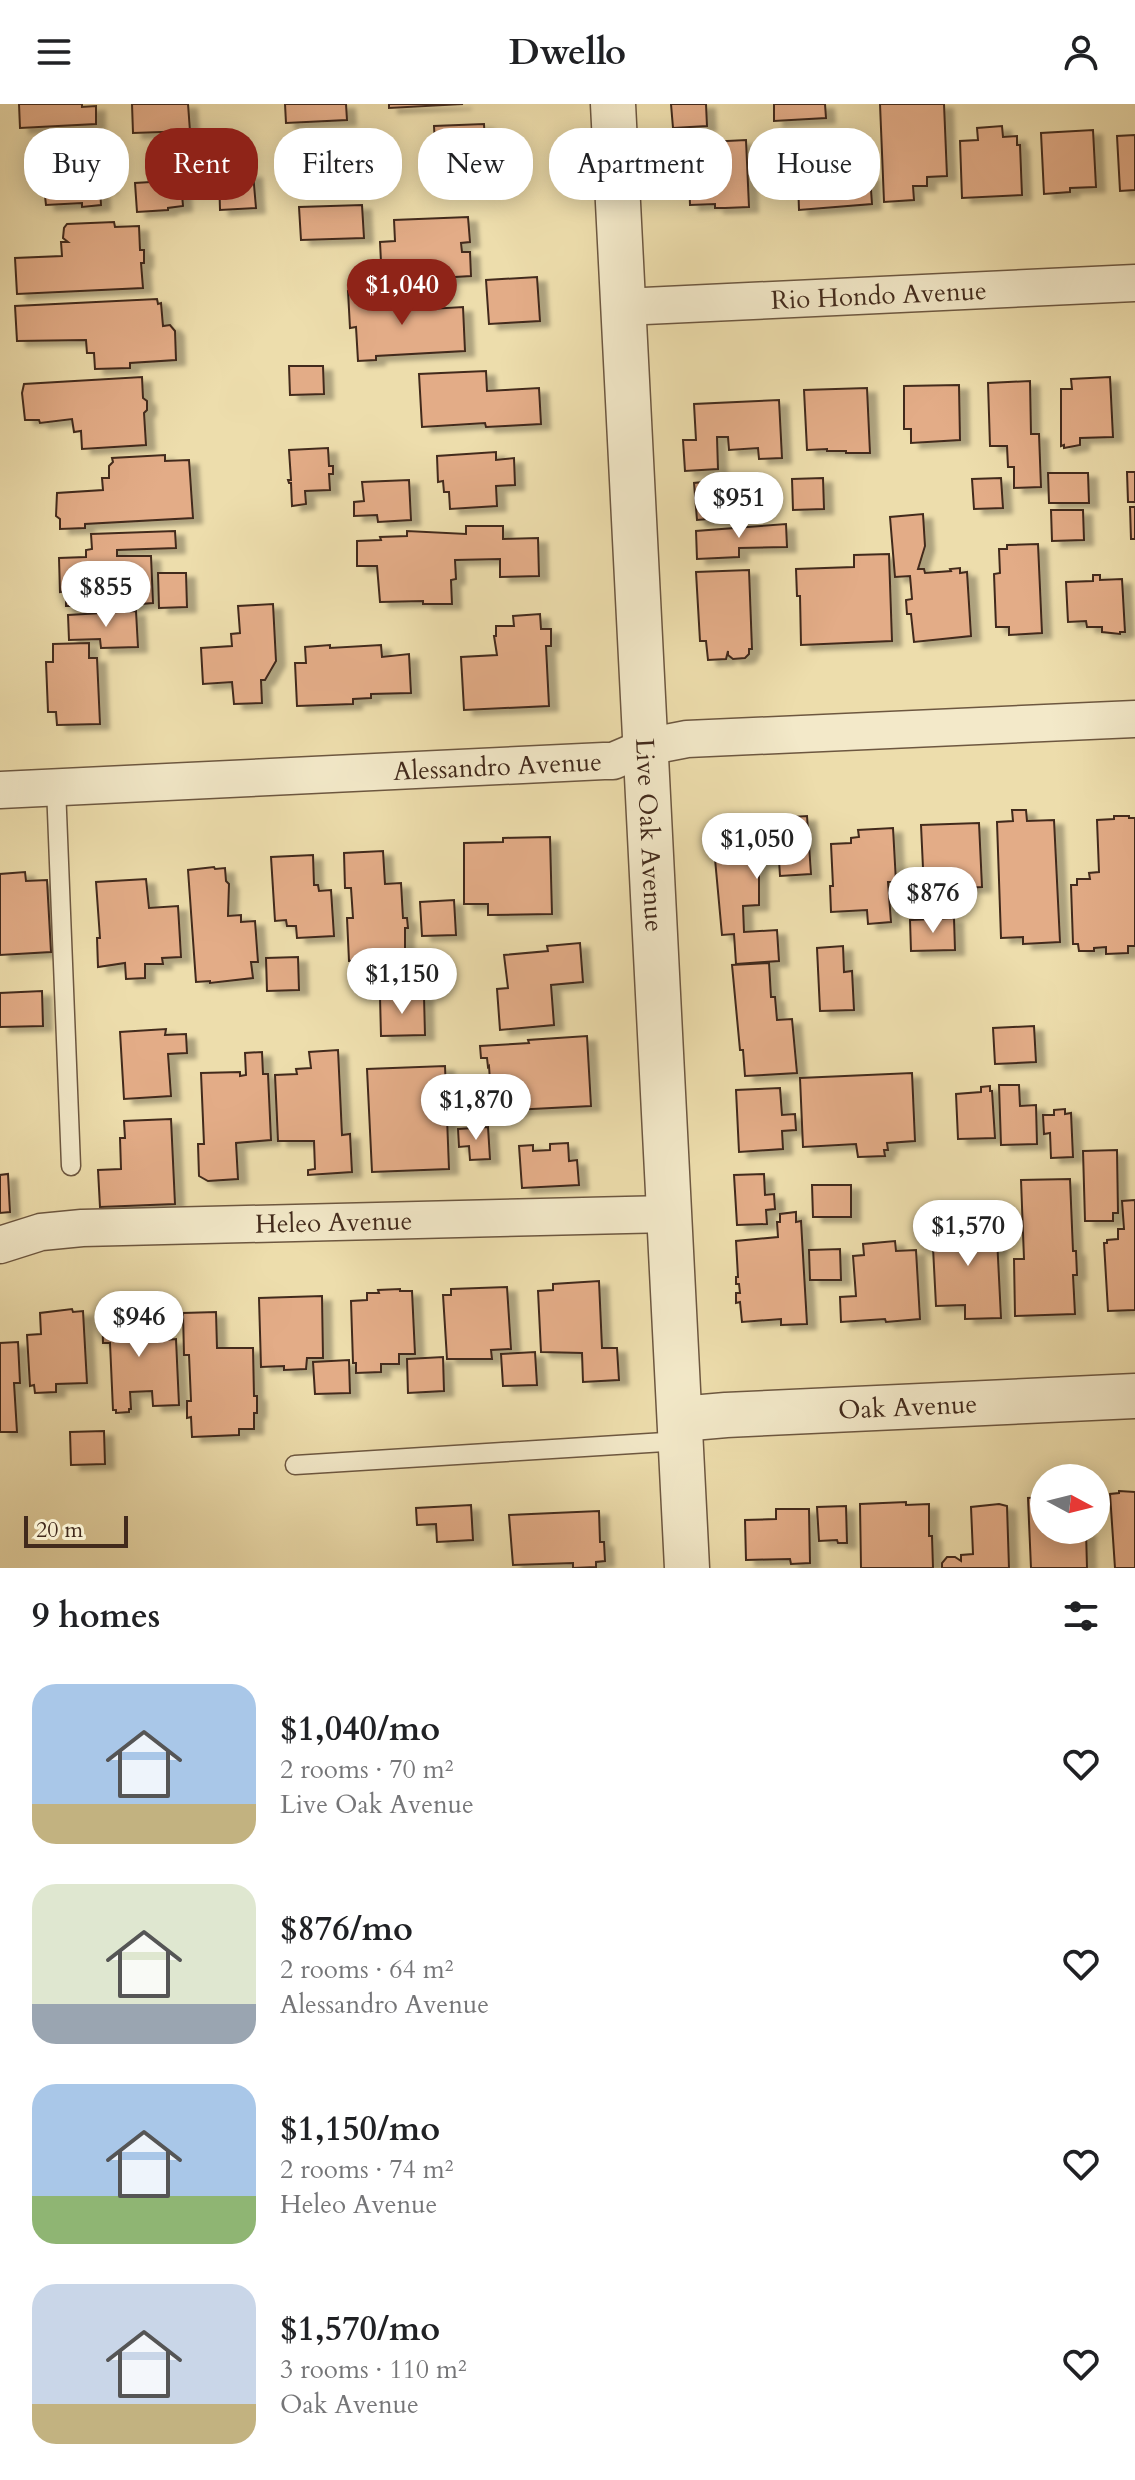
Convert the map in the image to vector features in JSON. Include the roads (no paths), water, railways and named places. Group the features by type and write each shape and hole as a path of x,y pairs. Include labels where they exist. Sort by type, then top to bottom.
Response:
{"street":[{"name":"Live Oak Avenue","path":"613,104 687,1568"},
{"name":"Rio Hondo Avenue","path":"623,307 1135,283"},
{"name":"Alessandro Avenue","path":"0,790 613,761 646,747 687,739 1135,719"},
{"name":"Heleo Avenue","path":"0,1245 41,1232 82,1228 669,1214"},
{"name":"Oak Avenue","path":"681,1430 726,1415 1135,1396"}],"lane":[{"path":"56,787 71,1166"},
{"path":"295,1465 681,1430"}]}
